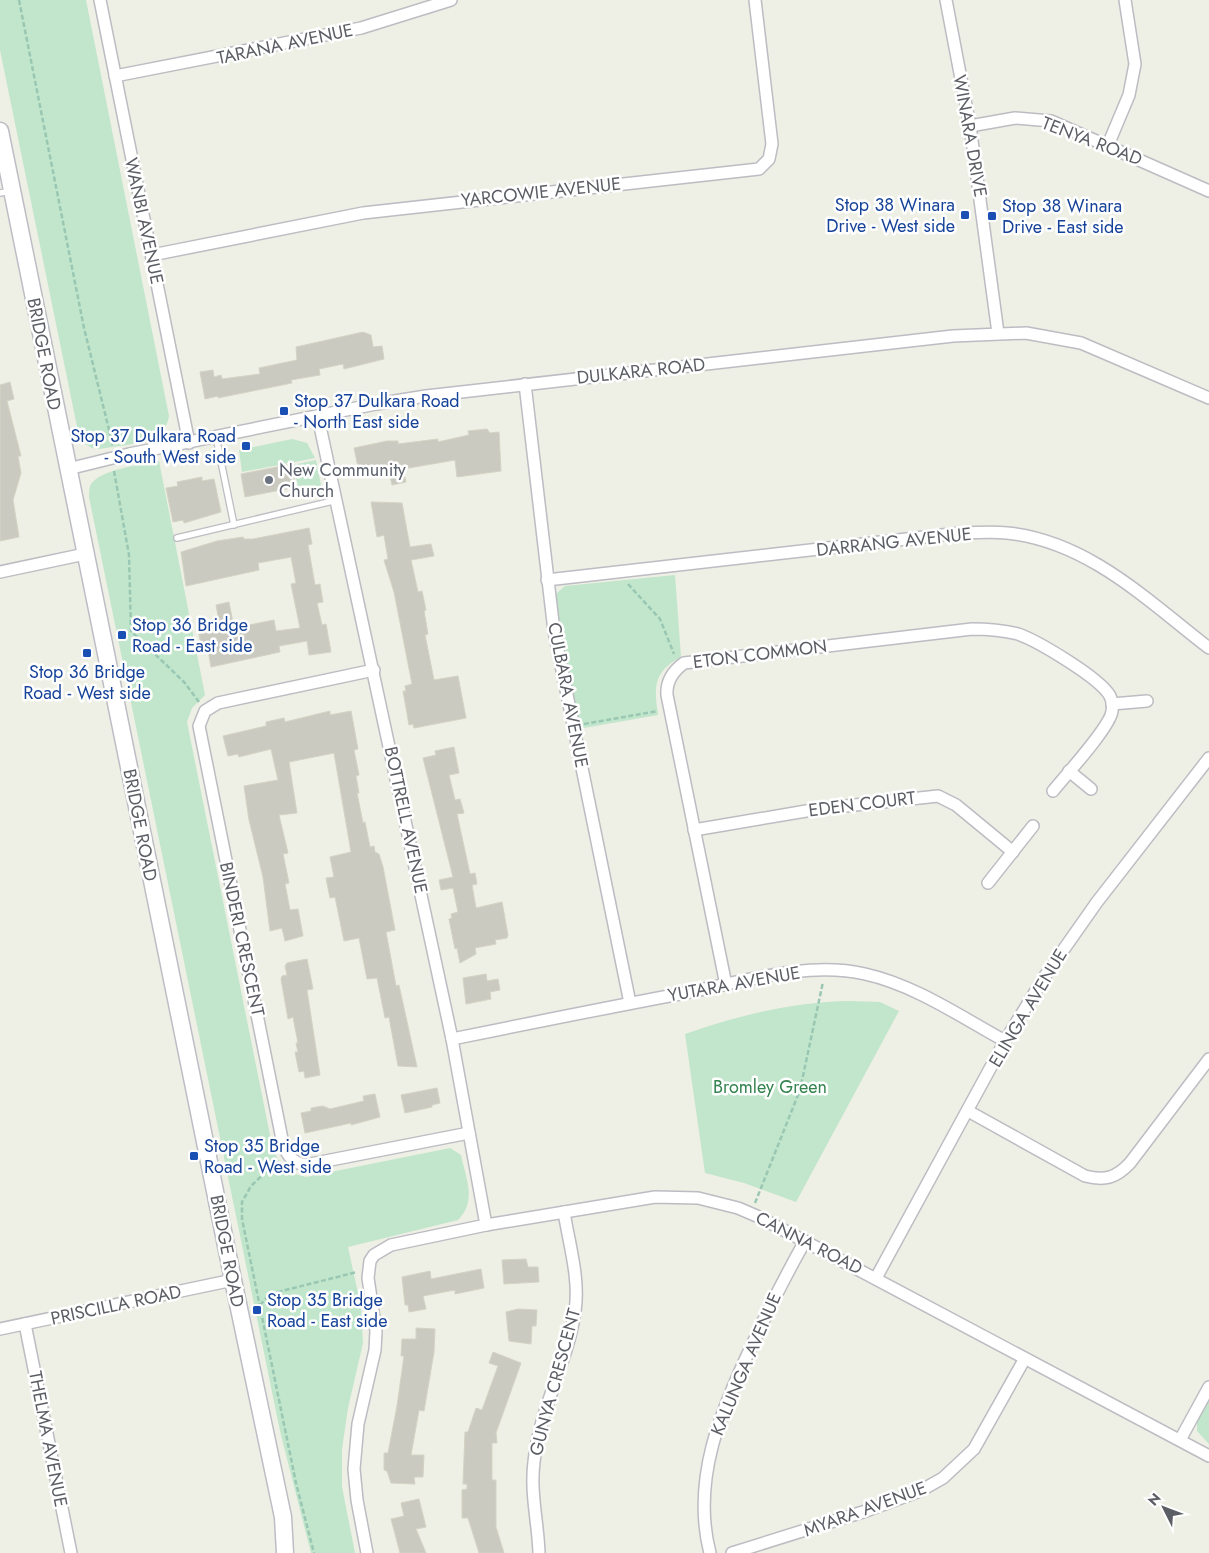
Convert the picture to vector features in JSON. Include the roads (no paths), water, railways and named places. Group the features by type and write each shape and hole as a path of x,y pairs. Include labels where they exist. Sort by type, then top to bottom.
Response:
{"main road":[{"name":"BRIDGE ROAD","path":"0,131 6,192 68,469 283,1517 286,1553"},
{"name":"BRIDGE ROAD","path":"283,1517 297,1553"}],"street":[{"name":"WANBI AVENUE","path":"100,0 189,443"},
{"name":"TARANA AVENUE","path":"115,76 361,28 452,0"},
{"name":"YARCOWIE AVENUE","path":"152,255 363,213 759,169 769,159 772,144 756,0"},
{"name":"WINARA DRIVE","path":"946,0 970,126 998,333"},
{"path":"1108,145 1129,95 1135,64 1125,0"},
{"name":"TENYA ROAD","path":"970,126 1015,118 1039,119 1063,126 1108,145 1209,191"},
{"name":"DULKARA ROAD","path":"68,469 116,457 376,404 525,384 896,341 998,333 1026,333 1081,343 1209,398"},
{"name":"CULBARA AVENUE","path":"525,384 554,631 630,1003"},
{"name":"BOTTRELL AVENUE","path":"318,417 452,1039 486,1225"},
{"name":"DARRANG AVENUE","path":"547,580 950,534 1008,533 1060,545 1096,563 1209,648"},
{"path":"0,572 85,554"},
{"name":"ETON COMMON","path":"726,985 669,709 668,683 679,667 689,661 714,658 972,629 997,629 1030,639 1048,648 1101,686 1108,693 1112,704"},
{"name":"BINDERI CRESCENT","path":"374,670 218,703 205,711 201,717 200,734 286,1152 299,1164 315,1164 469,1133"},
{"path":"1054,791 1110,720 1112,704 1147,701"},
{"name":"ELINGA AVENUE","path":"876,1278 1005,1041 1067,944 1209,758"},
{"path":"1069,771 1091,789"},
{"name":"EDEN COURT","path":"694,830 818,809 938,796 956,805 1013,852"},
{"path":"988,883 1032,826"},
{"name":"YUTARA AVENUE","path":"452,1039 792,972 824,970 863,973 890,981 936,1003 1005,1041"},
{"path":"968,1112 1086,1176 1107,1179 1115,1177 1130,1163 1209,1059"},
{"name":"CANNA ROAD","path":"367,1553 357,1500 354,1468 358,1424 371,1372 376,1331 368,1290 368,1269 374,1255 390,1245 486,1225 633,1199 673,1196 719,1202 750,1213 805,1240 1024,1360 1209,1456"},
{"name":"GUNYA CRESCENT","path":"539,1553 533,1502 534,1461 544,1413 567,1346 576,1309 574,1274 564,1212"},
{"name":"KALUNGA AVENUE","path":"710,1553 705,1530 704,1491 706,1470 718,1424 767,1312 805,1240"},
{"name":"PRISCILLA ROAD","path":"0,1329 233,1280"},
{"name":"THELMA AVENUE","path":"25,1324 71,1553"},
{"name":"MYARA AVENUE","path":"732,1553 920,1492 943,1478 974,1449 1024,1360"},
{"path":"1180,1440 1209,1387"}],"lane":[{"path":"216,437 234,525"},
{"path":"178,538 337,500"}],"place":[{"name":"Stop 38 Winara Drive - West side","path":"965,215"},
{"name":"Stop 38 Winara Drive - East side","path":"992,216"},
{"name":"Stop 37 Dulkara Road - North East side","path":"284,411"},
{"name":"Stop 37 Dulkara Road - South West side","path":"246,446"},
{"name":"New Community Church","path":"269,480"},
{"name":"Stop 36 Bridge Road - East side","path":"122,635"},
{"name":"Stop 36 Bridge Road - West side","path":"87,653"},
{"name":"Stop 35 Bridge Road - West side","path":"194,1156"},
{"name":"Stop 35 Bridge Road - East side","path":"257,1310"}],"park label":[{"name":"Bromley Green","path":"770,1087"}]}
